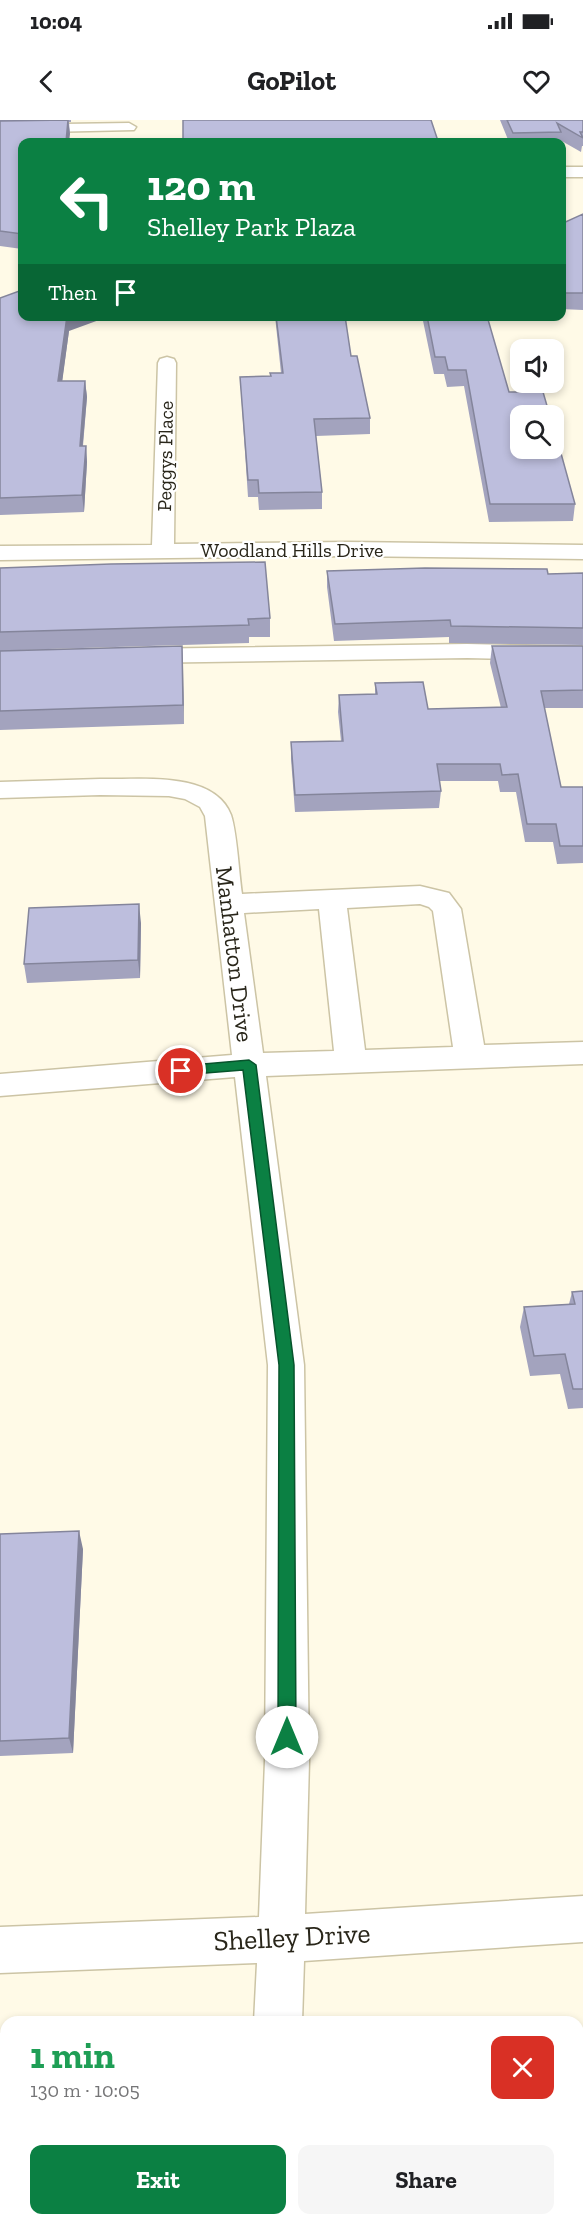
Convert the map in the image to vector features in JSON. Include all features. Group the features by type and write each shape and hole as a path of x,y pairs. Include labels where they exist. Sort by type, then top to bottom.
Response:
{"street":[{"path":"0,129 129,123"},
{"path":"566,172 583,172"},
{"name":"Peggys Place","path":"163,550 167,363"},
{"name":"Woodland Hills Drive","path":"0,553 347,549 583,552"},
{"path":"119,657 467,651 583,654"},
{"name":"Manhatton Drive","path":"0,790 100,787 169,788 192,792 210,802 218,816 286,1365 287,1761 278,2016"},
{"path":"229,904 420,896 439,900 447,909 470,1057"},
{"path":"332,899 351,1061"},
{"path":"0,1085 249,1065 583,1053"},
{"name":"Shelley Drive","path":"0,1950 282,1939 583,1919"}],"building":[{"path":"68,120 66,138 18,138 18,233 0,231 0,121"},
{"path":"183,120 431,120 437,138 183,138"},
{"path":"507,120 583,120 583,132 580,132 583,138 557,123 561,132 513,133"},
{"path":"583,214 583,293 566,293 566,222"},
{"path":"18,291 18,321 66,321 58,381 85,381 80,446 86,446 82,495 0,498 0,298"},
{"path":"277,321 346,321 351,356 357,356 370,418 314,419 322,492 259,493 258,480 248,480 240,377 271,376 270,373 283,373"},
{"path":"428,321 488,321 509,392 543,393 547,405 510,405 510,459 563,459 575,504 490,504 466,370 448,370 445,357 435,357"},
{"path":"265,562 270,618 248,619 249,625 0,632 0,568"},
{"path":"425,568 547,569 548,574 583,573 583,628 451,626 450,620 335,624 327,571"},
{"path":"182,646 183,705 0,711 0,651"},
{"path":"492,646 583,646 583,690 541,691 561,787 583,787 583,846 560,846 556,824 527,824 518,774 502,775 500,764 437,764 441,791 295,795 291,742 343,741 339,695 377,694 375,683 423,682 428,709 507,707"},
{"path":"139,904 138,960 24,964 29,908"},
{"path":"583,1291 583,1389 573,1389 565,1354 534,1356 524,1307 575,1304 572,1292"},
{"path":"79,1531 69,1738 0,1741 0,1534"}],"route":[{"path":"181,1071 249,1065 286,1365 287,1737"}]}
